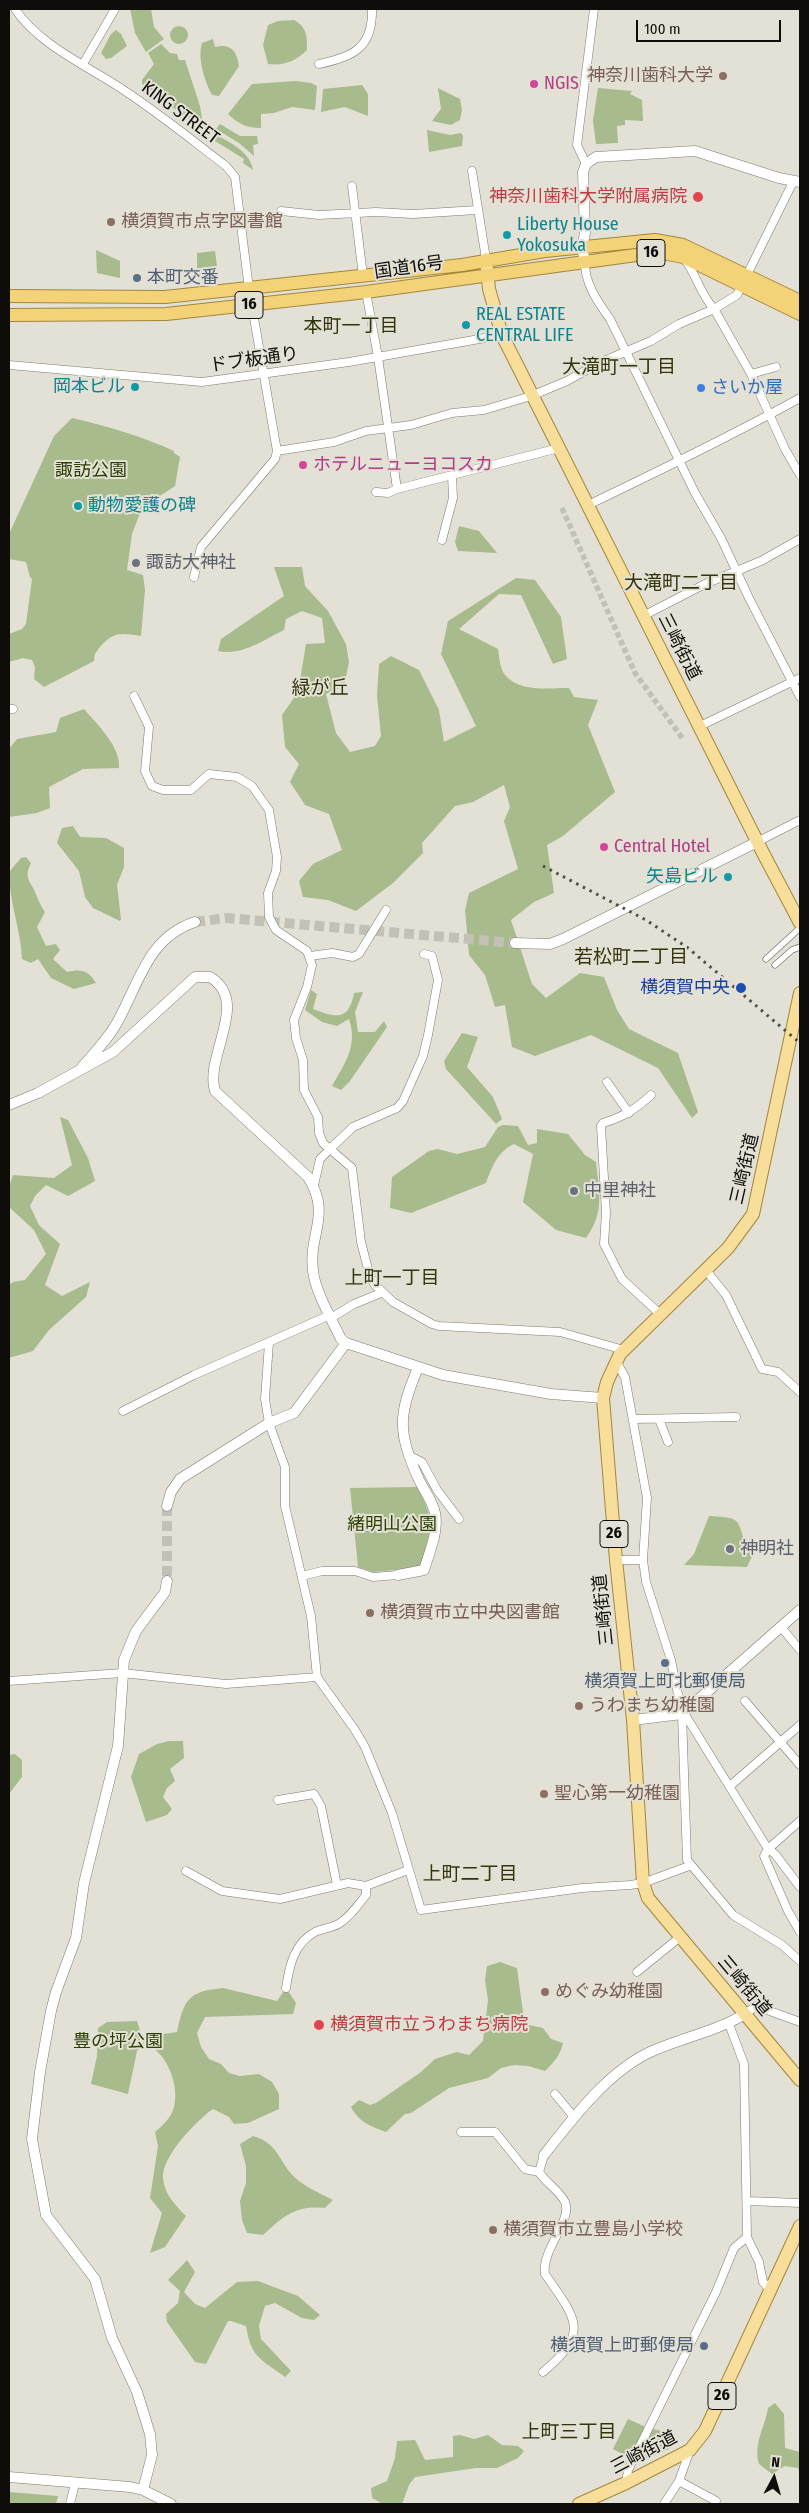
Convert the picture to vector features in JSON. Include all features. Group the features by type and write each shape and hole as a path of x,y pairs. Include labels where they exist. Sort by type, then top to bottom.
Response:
{"highway":[{"name":"国道16号","path":"9,296 165,297 462,265 486,260 582,248 669,241 683,245 800,314"},
{"name":"国道16号","path":"9,315 166,314 366,292 658,252 683,257 800,301"}],"main road":[{"name":"三崎街道","path":"486,260 489,289 502,335 757,842 800,923"},
{"name":"三崎街道","path":"800,993 753,1214 728,1248 620,1355 603,1398 616,1560 633,1720 643,1883 648,1898 800,2080"},
{"name":"三崎街道","path":"581,2504 626,2484 690,2450 705,2431 800,2226"}],"street":[{"name":"KING STREET","path":"15,9 25,23 140,102 226,166 235,177 249,289 277,451"},
{"path":"84,64 115,9"},
{"path":"319,64 344,59 357,51 367,39 371,28 372,9"},
{"path":"586,164 578,145 594,9"},
{"path":"194,577 201,547 275,459 277,451 334,442 366,431 411,425 445,415 484,410 532,396 625,352 714,309 737,295 797,182 708,154 686,150 596,157 586,164 583,172 585,233 582,248 587,279 625,352 736,571 796,680 800,697"},
{"path":"472,171 486,260"},
{"path":"352,186 363,276"},
{"path":"281,211 319,216 376,212 413,214 477,210"},
{"path":"683,257 697,276 708,302 714,309 751,374 784,449 800,474"},
{"path":"366,292 378,357 397,489"},
{"name":"ドブ板通り","path":"9,365 202,382 378,357 502,335"},
{"path":"751,374 776,367"},
{"path":"588,505 800,398"},
{"path":"376,492 388,493 397,489 559,448"},
{"path":"442,540 453,498 452,475"},
{"path":"643,616 761,561 800,539"},
{"path":"700,726 796,680"},
{"path":"134,696 149,727 145,771 152,786 163,790 191,790 203,777 216,773 237,777 252,786 261,797 273,825 276,871 268,893 269,917 276,930 310,956 312,966 307,987 294,1020 296,1038 303,1060 304,1090 318,1117 318,1132 324,1143 352,1168 361,1242 374,1284 381,1293 432,1324 560,1332 620,1355 646,1498 643,1560 646,1582 671,1660 683,1714 687,1860 689,1866 733,1915 782,1945 800,1961"},
{"path":"515,943 550,944 563,939 800,820"},
{"path":"310,956 332,953 353,958 359,954 386,910"},
{"path":"77,1072 99,1048 118,1021 152,952 164,938 180,927 194,922"},
{"path":"766,959 800,928"},
{"path":"775,965 799,947 789,936"},
{"path":"314,1186 320,1159 331,1148 353,1127 397,1108 402,1101 423,1056 438,980 432,956 424,954"},
{"path":"9,1105 113,1052 195,978 210,977 222,987 227,1002 213,1074 215,1091 308,1177 314,1186 320,1207 313,1274 341,1339 346,1343 418,1368 464,1380 551,1394 603,1398"},
{"path":"607,1082 629,1113"},
{"path":"651,1095 637,1109 603,1123 601,1126 606,1213 604,1244 622,1280 660,1314"},
{"path":"705,1269 726,1295 762,1369 778,1372 800,1392"},
{"path":"123,1411 194,1375 381,1293"},
{"path":"269,1343 265,1398 269,1423 285,1467 285,1506 310,1616 318,1677 355,1730 365,1748 392,1813 421,1910 582,1888 643,1883 689,1866"},
{"path":"167,1506 171,1492 180,1479 269,1423 294,1413 346,1343"},
{"path":"302,1576 322,1571 355,1571 373,1577 424,1570 433,1543 435,1514 408,1455 402,1417 408,1391 418,1368"},
{"path":"633,1419 736,1417"},
{"path":"659,1418 668,1442"},
{"path":"408,1455 422,1462 437,1490 459,1519"},
{"path":"616,1560 643,1560"},
{"path":"143,2490 149,2469 152,2446 142,2409 112,2338 96,2279 46,2215 33,2154 32,2139 40,2072 51,2012 56,1992 76,1938 84,1883 118,1746 122,1674 126,1654 136,1631 165,1592 167,1581"},
{"path":"633,1720 683,1714 800,1610"},
{"path":"781,1628 800,1650"},
{"path":"9,1681 122,1674 226,1684 318,1677"},
{"path":"745,1701 800,1765"},
{"path":"683,1714 768,1849 775,1854 800,1887"},
{"path":"730,1786 800,1726"},
{"path":"278,1800 314,1794 321,1806 337,1884"},
{"path":"800,1821 765,1853 766,1861 788,1911 800,1932"},
{"path":"186,1871 222,1891 280,1899 337,1884 348,1883 366,1886 408,1870"},
{"path":"286,1988 290,1961 298,1948 315,1932 338,1925 349,1918 366,1895 366,1886"},
{"path":"637,1972 680,1937"},
{"path":"539,2172 544,2155 574,2117 636,2060 670,2044 728,2024 756,2006 800,2022"},
{"path":"728,2024 744,2064 748,2237 759,2262 763,2282 770,2291"},
{"path":"555,2094 574,2117"},
{"path":"461,2132 495,2132 525,2169 539,2172 561,2197 566,2208 561,2227 552,2242 544,2268 545,2274 572,2312 574,2333 570,2344 559,2358 543,2372"},
{"path":"747,2201 800,2203"},
{"path":"626,2484 628,2470 716,2292 734,2248 748,2237"},
{"path":"664,2504 679,2481 690,2450"},
{"path":"9,2477 143,2490 170,2504"},
{"path":"679,2481 716,2501"},
{"path":"70,2504 75,2483"}],"green space":[{"path":"130,9 151,9 154,27 164,39 146,52 135,33"},
{"path":"294,20 304,29 307,50 289,62 268,64 263,45 268,25 278,21"},
{"path":"175,26 183,26 188,31 186,42 175,44 170,39 170,31"},
{"path":"116,30 121,34 127,46 111,58 106,59 101,53 111,34"},
{"path":"213,39 215,47 229,47 235,52 239,66 219,96 212,95 204,77 200,56 202,43"},
{"path":"161,44 170,53 177,54 179,60 185,60 200,106 204,131 142,84 142,80 154,64 148,53"},
{"path":"296,81 311,83 317,86 315,110 292,107 274,113 261,114 261,128 243,125 228,114 252,84"},
{"path":"362,85 368,94 368,116 345,107 321,112 323,89"},
{"path":"438,88 460,99 462,110 460,120 451,125 432,121 441,109"},
{"path":"598,88 632,91 630,94 642,100 643,121 625,120 625,125 617,126 618,143 596,144 593,120"},
{"path":"220,124 240,136 257,136 258,144 253,145 254,156 239,143 216,129"},
{"path":"427,130 450,135 461,133 463,136 462,146 429,152"},
{"path":"215,134 244,153 251,163 253,170 243,163 244,159 215,141"},
{"path":"96,250 120,261 120,278 97,273"},
{"path":"215,251 217,266 197,269 197,253"},
{"name":"諏訪公園","path":"72,418 136,436 174,451 180,457 175,486 142,508 132,534 127,570 143,575 145,590 141,636 118,634 110,638 99,649 94,661 44,687 34,679 35,667 32,660 23,658 9,662 9,634 22,629 26,624 32,579 26,562 9,559 9,534 54,436"},
{"path":"459,526 479,531 497,553 458,551 455,542"},
{"path":"274,567 302,567 305,586 328,611 346,644 349,662 344,686 326,694 336,733 350,752 375,746 381,736 377,695 379,664 391,656 419,670 439,710 444,742 476,726 441,654 448,621 516,578 535,580 561,617 567,659 553,664 521,595 499,594 459,629 498,649 503,672 516,683 533,688 569,688 574,697 598,700 588,725 615,792 563,836 547,845 554,893 534,902 511,920 532,984 546,998 580,973 604,977 617,1010 629,1029 678,1053 698,1112 692,1118 658,1068 591,1035 535,1056 512,1047 505,1005 495,1007 485,975 469,955 465,910 469,893 518,869 504,821 510,807 504,785 473,802 455,806 422,843 423,853 393,883 356,911 328,900 303,897 299,881 313,864 342,850 329,814 305,805 290,782 299,764 285,747 282,715 298,692 306,644 325,643 322,618 302,611 286,619 284,630 260,642 236,651 218,651 221,639 284,596"},
{"path":"84,709 112,744 119,760 119,768 83,769 49,787 50,808 37,813 9,817 9,749 17,739 56,732 60,718"},
{"path":"73,826 80,837 106,838 124,848 124,867 117,885 120,921 93,908 85,897 79,871 57,843 62,828"},
{"path":"26,857 31,863 28,873 29,880 45,912 37,927 46,946 56,944 60,950 53,959 67,972 87,973 96,983 74,989 51,978 38,959 31,963 22,959 9,872 21,858"},
{"path":"311,990 317,994 313,1009 335,1015 345,1013 349,1009 354,993 363,992 355,1012 358,1032 375,1032 384,1021 387,1027 350,1081 341,1090 332,1086 349,1054 352,1038 349,1019 337,1026 322,1022 305,1010"},
{"path":"462,1033 478,1037 467,1067 493,1097 502,1119 496,1124 446,1069 444,1061"},
{"path":"60,1117 68,1120 88,1158 95,1181 68,1196 46,1185 35,1196 30,1206 39,1225 60,1244 45,1285 62,1296 90,1282 86,1297 49,1330 33,1351 9,1358 9,1285 13,1282 25,1280 46,1254 34,1230 9,1207 9,1187 13,1175 54,1178 72,1165"},
{"path":"503,1125 518,1126 528,1145 537,1143 537,1129 568,1134 585,1155 596,1162 599,1192 598,1210 596,1219 586,1238 556,1230 523,1202 533,1154 514,1144 499,1156 486,1183 411,1213 390,1208 392,1177 429,1151 438,1149 457,1154 485,1147 498,1127"},
{"name":"緒明山公園","path":"417,1487 427,1508 430,1525 421,1564 416,1568 373,1572 358,1567 350,1488"},
{"name":"神明社","path":"709,1516 727,1517 736,1521 739,1525 746,1547 755,1550 747,1567 684,1565 694,1554"},
{"path":"169,1741 183,1741 184,1758 170,1769 175,1781 167,1788 163,1797 172,1809 167,1815 146,1822 131,1777 139,1754 157,1744"},
{"path":"15,1754 22,1760 22,1777 9,1794 9,1755"},
{"path":"500,1962 517,1968 524,2020 529,2025 543,2028 551,2039 563,2043 554,2062 545,2071 528,2066 514,2065 501,2068 488,2078 449,2088 411,2113 405,2114 386,2132 361,2120 351,2107 359,2100 370,2105 376,2103 421,2072 435,2059 457,2052 469,2055 483,2041 488,2000 485,1980 487,1966"},
{"path":"223,1988 277,2001 286,1988 296,2003 293,2014 205,2017 197,2033 201,2047 209,2059 221,2064 229,2073 240,2076 259,2074 272,2082 279,2094 279,2109 248,2123 234,2124 229,2117 213,2109 198,2121 181,2140 164,2169 163,2178 168,2194 186,2216 165,2247 150,2253 162,2213 150,2198 158,2146 155,2132 171,2115 175,2096 172,2075 167,2065 154,2049 146,2044 156,2035 177,2032 182,2012 186,2004 195,1995 212,1989"},
{"name":"豊の坪公園","path":"137,2021 144,2043 137,2051 128,2094 91,2084 97,2056 98,2028 107,2022"},
{"path":"253,2136 269,2144 287,2169 299,2181 333,2200 325,2208 306,2208 291,2213 277,2222 263,2235 247,2233 242,2220 240,2201 246,2183 246,2166 240,2144"},
{"path":"187,2260 195,2272 184,2292 195,2304 205,2308 237,2282 258,2281 298,2296 320,2315 314,2320 302,2318 275,2303 265,2306 259,2326 261,2339 291,2371 285,2377 258,2357 251,2345 246,2326 231,2321 228,2321 206,2364 195,2362 167,2322 166,2314 178,2303 180,2291 168,2280"},
{"path":"775,2403 784,2414 785,2448 800,2452 800,2473 798,2468 785,2466 772,2474 759,2464 757,2449 760,2436 768,2408"},
{"path":"628,2419 648,2428 670,2433 665,2444 669,2449 638,2462 613,2449"},
{"path":"460,2435 474,2439 488,2435 502,2445 518,2446 524,2451 518,2458 497,2468 476,2468 415,2477 409,2485 402,2504 383,2504 372,2498 371,2488 387,2481 395,2458 397,2441 415,2440 425,2460 453,2457 453,2436"},
{"path":"9,2492 58,2496 56,2504 9,2504"}],"tunnel":[{"path":"562,508 635,673 683,739"},
{"path":"195,922 227,918 515,943"},
{"path":"167,1506 167,1581"}],"railway":[{"path":"543,866 646,920 688,948 800,1043"}],"place":[{"name":"神奈川歯科大学","path":"723,76"},
{"name":"NGIS","path":"534,84"},
{"name":"神奈川歯科大学附属病院","path":"698,197"},
{"name":"横須賀市点字図書館","path":"111,222"},
{"name":"Liberty House Yokosuka","path":"507,235"},
{"name":"本町交番","path":"137,278"},
{"name":"REAL ESTATE CENTRAL LIFE","path":"466,325"},
{"name":"岡本ビル","path":"135,387"},
{"name":"さいか屋","path":"701,388"},
{"name":"ホテルニューヨコスカ","path":"303,465"},
{"name":"動物愛護の碑","path":"78,506"},
{"name":"諏訪大神社","path":"136,563"},
{"name":"Central Hotel","path":"604,847"},
{"name":"矢島ビル","path":"728,877"},
{"name":"横須賀中央","path":"741,988"},
{"name":"中里神社","path":"574,1191"},
{"name":"神明社","path":"730,1549"},
{"name":"横須賀市立中央図書館","path":"370,1613"},
{"name":"横須賀上町北郵便局","path":"665,1663"},
{"name":"うわまち幼稚園","path":"579,1706"},
{"name":"聖心第一幼稚園","path":"544,1794"},
{"name":"めぐみ幼稚園","path":"545,1992"},
{"name":"横須賀市立うわまち病院","path":"319,2025"},
{"name":"横須賀市立豊島小学校","path":"493,2230"},
{"name":"横須賀上町郵便局","path":"704,2346"}],"district":[{"name":"本町一丁目","path":"351,327"},
{"name":"大滝町一丁目","path":"619,368"},
{"name":"大滝町二丁目","path":"681,584"},
{"name":"緑が丘","path":"320,689"},
{"name":"若松町二丁目","path":"631,958"},
{"name":"上町一丁目","path":"392,1279"},
{"name":"上町二丁目","path":"470,1875"},
{"name":"上町三丁目","path":"569,2433"}]}
